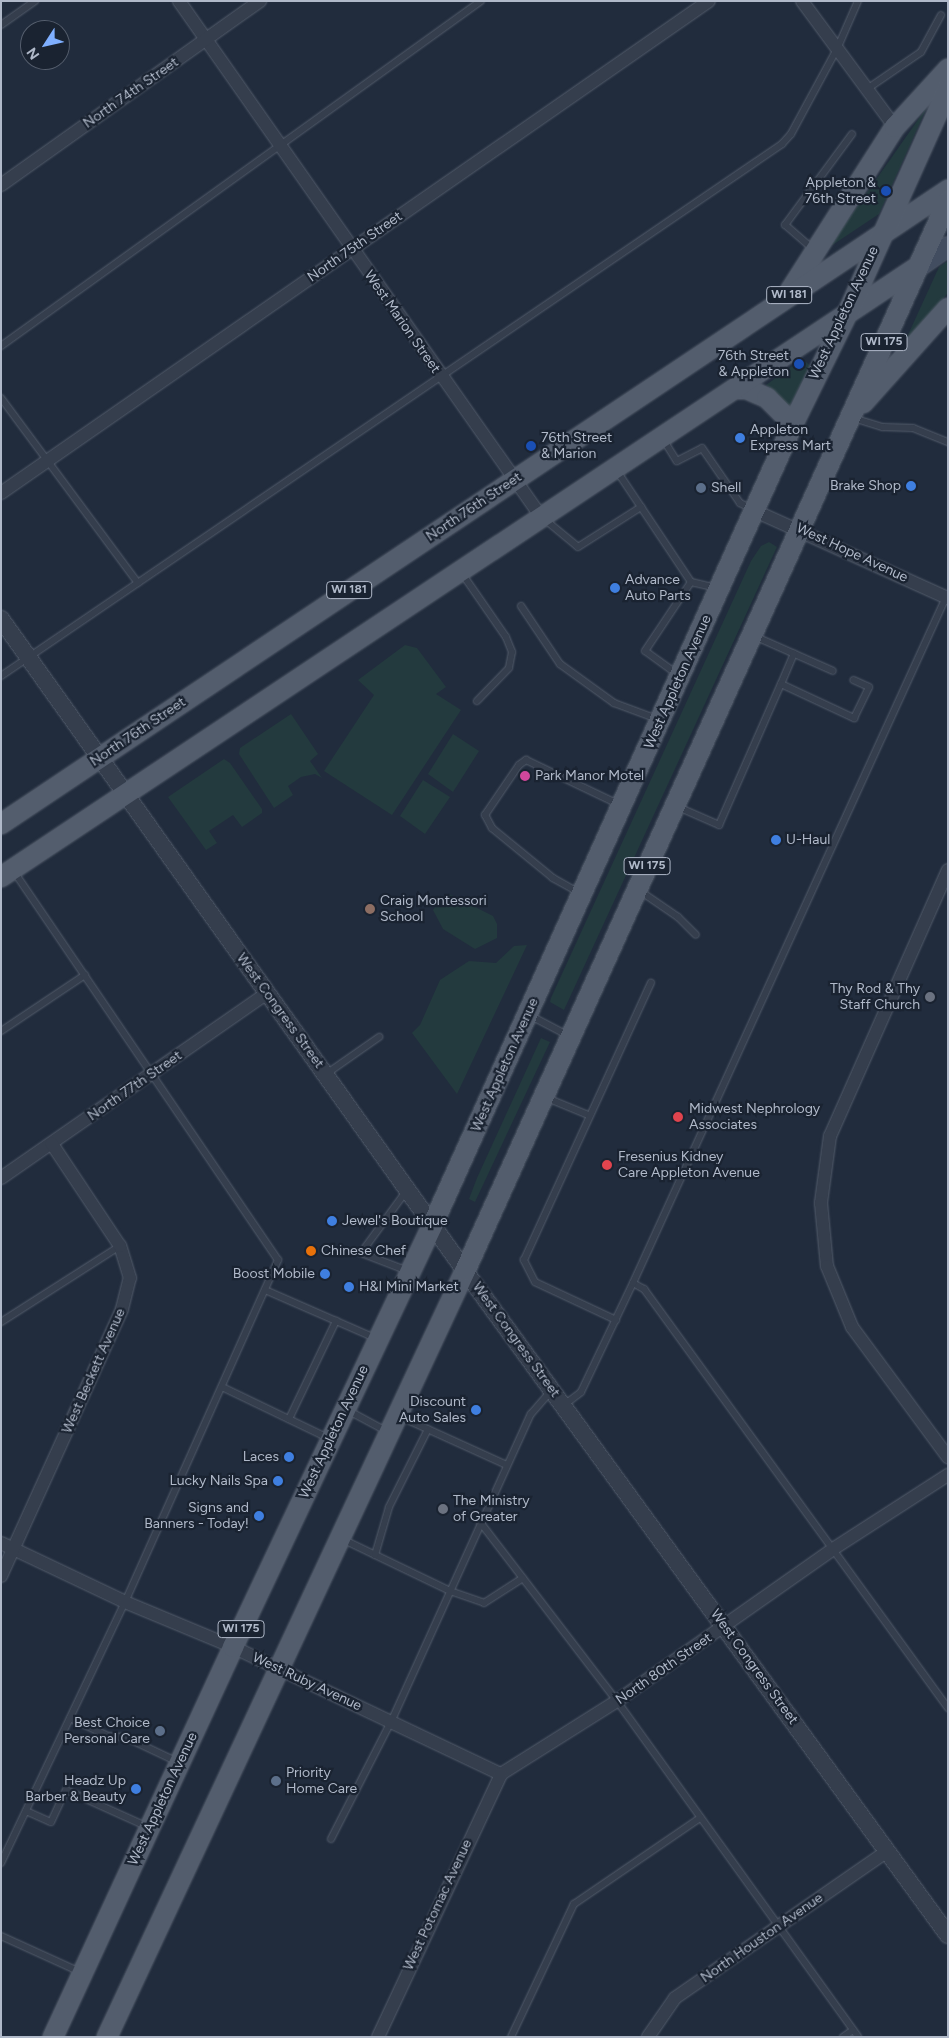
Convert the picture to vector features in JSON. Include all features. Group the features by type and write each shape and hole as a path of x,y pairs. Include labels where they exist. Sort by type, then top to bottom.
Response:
{"main road":[{"path":"788,295 814,250 895,127 948,69"},
{"name":"West Appleton Avenue","path":"54,2037 233,1647 433,1224 793,424 848,312 881,234 948,89"},
{"name":"North 76th Street","path":"1,824 788,295 948,190"},
{"name":"WI 175","path":"107,2037 465,1271 750,634 948,201"},
{"path":"7,873 948,246"},
{"path":"850,417 948,308"},
{"path":"735,388 747,389 767,398 793,424"}],"street":[{"name":"West Marion Street","path":"179,1 277,145 542,518"},
{"name":"North 74th Street","path":"1,185 260,1"},
{"name":"North 75th Street","path":"1,493 709,1"},
{"path":"802,1 895,127"},
{"name":"West Hope Avenue","path":"755,511 798,528 947,597"},
{"name":"West Congress Street","path":"1,619 465,1271 948,1935"},
{"path":"948,870 830,1136 821,1204 827,1266 852,1327 948,1457"},
{"name":"North 77th Street","path":"1,1178 267,993"},
{"name":"West Beckett Avenue","path":"1,1576 122,1309 130,1278 120,1246 52,1144"},
{"name":"North 80th Street","path":"501,1774 617,1701 725,1627 833,1549 948,1475"},
{"name":"West Ruby Avenue","path":"1,1543 125,1602 233,1647 501,1774"},
{"name":"West Potomac Avenue","path":"378,2037 501,1774"},
{"name":"North Houston Avenue","path":"648,2037 675,1998 778,1925 888,1851"}],"lane":[{"path":"1,25 35,1"},
{"path":"1,346 277,145 481,1"},
{"path":"1,676 782,144 791,134 836,49 858,1"},
{"path":"867,89 921,52 941,15"},
{"path":"814,250 785,224 852,134"},
{"path":"1,398 46,462 138,583"},
{"path":"850,417 883,427 913,428 948,442"},
{"path":"662,438 677,461 702,448 740,503 755,511"},
{"path":"615,468 691,582 720,589"},
{"path":"542,518 578,547 641,508"},
{"path":"461,572 506,637 512,652 509,668 477,701"},
{"path":"680,676 645,650 691,582"},
{"path":"564,1405 581,1392 616,1320 947,597"},
{"path":"522,606 560,664 614,703 660,721"},
{"path":"750,634 834,671"},
{"path":"674,805 719,825 794,654"},
{"path":"780,684 854,718 869,688 853,680"},
{"path":"582,894 553,878 492,828 485,815 519,765 526,760 622,806"},
{"path":"1,1863 125,1602 278,1260 85,975 7,873"},
{"path":"636,889 664,907 696,935"},
{"path":"1,1030 85,975"},
{"path":"616,1320 535,1282 524,1260 588,1115 652,983"},
{"path":"527,1015 570,1037"},
{"path":"326,1074 379,1037"},
{"path":"544,1096 588,1115"},
{"path":"407,1189 361,1252 410,1272"},
{"path":"1,1322 120,1246"},
{"path":"633,1283 644,1289 948,1708"},
{"path":"265,1290 378,1340"},
{"path":"289,1419 336,1321"},
{"path":"222,1387 331,1440"},
{"path":"331,1839 391,1722 480,1522 532,1413 553,1390"},
{"path":"345,1409 393,1424 428,1429 507,1465"},
{"path":"375,1555 389,1507 428,1429"},
{"path":"480,1522 617,1701 858,2037"},
{"path":"340,1538 450,1590 484,1603 523,1578"},
{"path":"70,1718 108,1736 125,1737 179,1763"},
{"path":"26,1811 51,1822 66,1790 149,1828"},
{"path":"511,2037 574,1904 700,1818"},
{"path":"1,1936 83,1974"},
{"path":"843,2037 853,2030"}],"green space":[{"path":"927,107 879,214 828,248"},
{"path":"948,261 948,293 902,348 939,267"},
{"path":"802,359 810,365 790,406 766,385"},
{"path":"769,542 777,547 564,1010 550,1002 551,998 751,561 761,546"},
{"path":"405,645 417,648 446,687 436,694 461,710 392,815 324,771 374,695 358,680"},
{"path":"291,714 318,754 310,761 322,778 315,774 301,777 288,786 293,795 274,808 239,754 240,748"},
{"path":"453,734 479,751 453,792 428,774"},
{"path":"224,759 230,763 262,809 262,813 242,827 233,815 209,831 217,843 206,850 168,797"},
{"path":"423,780 450,797 425,834 400,816"},
{"path":"449,894 493,916 497,924 497,938 475,949 443,929 433,910 443,897"},
{"path":"527,945 457,1094 412,1033 420,1025 440,980 469,961 496,963 514,946"},
{"path":"541,1038 550,1042 475,1202 469,1199 477,1178"}],"place":[{"name":"Appleton & 76th Street","path":"886,191"},
{"name":"76th Street & Appleton","path":"799,364"},
{"name":"Appleton Express Mart","path":"740,438"},
{"name":"76th Street & Marion","path":"531,446"},
{"name":"Brake Shop","path":"911,486"},
{"name":"Shell","path":"701,488"},
{"name":"Advance Auto Parts","path":"615,588"},
{"name":"Park Manor Motel","path":"525,776"},
{"name":"U-Haul","path":"776,840"},
{"name":"Craig Montessori School","path":"370,909"},
{"name":"Thy Rod & Thy Staff Church","path":"930,997"},
{"name":"Midwest Nephrology Associates","path":"678,1117"},
{"name":"Fresenius Kidney Care Appleton Avenue","path":"607,1165"},
{"name":"Jewel's Boutique","path":"332,1221"},
{"name":"Chinese Chef","path":"311,1251"},
{"name":"Boost Mobile","path":"325,1274"},
{"name":"H&I Mini Market","path":"349,1287"},
{"name":"Discount Auto Sales","path":"476,1410"},
{"name":"Laces","path":"289,1457"},
{"name":"Lucky Nails Spa","path":"278,1481"},
{"name":"The Ministry of Greater","path":"443,1509"},
{"name":"Signs and Banners - Today!","path":"259,1516"},
{"name":"Best Choice Personal Care","path":"160,1731"},
{"name":"Priority Home Care","path":"276,1781"},
{"name":"Headz Up Barber & Beauty","path":"136,1789"}]}
